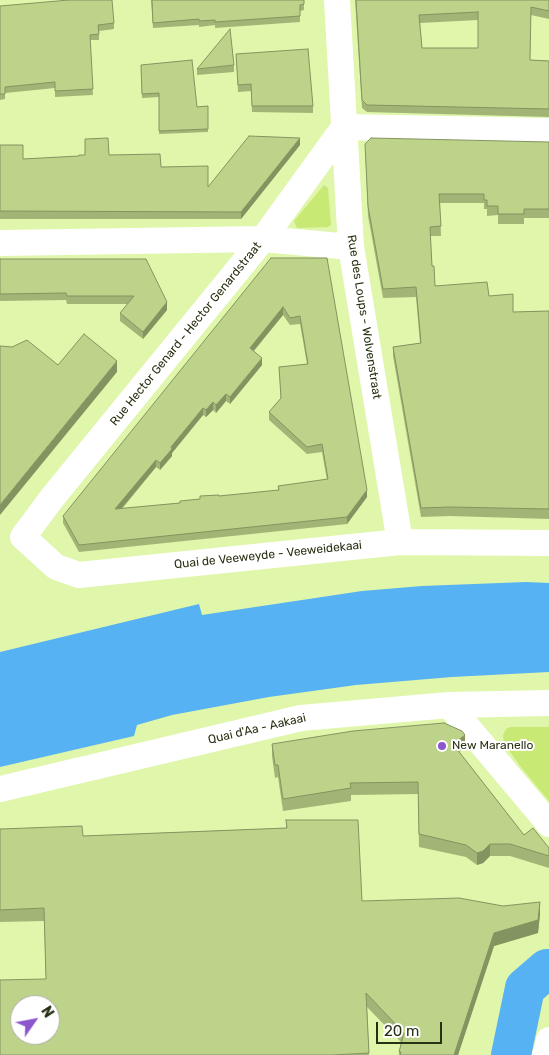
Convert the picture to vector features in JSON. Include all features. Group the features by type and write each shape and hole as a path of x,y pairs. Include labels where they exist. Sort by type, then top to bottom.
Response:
{"street":[{"name":"Rue des Loups - Wolvenstraat","path":"337,0 351,247 400,542"},
{"path":"344,127 549,131"},
{"name":"Rue Hector Genard - Hector Genardstraat","path":"11,540 52,498 263,239 344,127"},
{"path":"0,243 263,239 351,247"},
{"name":"Quai de Veeweyde - Veeweidekaai","path":"11,540 56,567 79,575 400,542 549,543"},
{"name":"Quai d'Aa - Aakaai","path":"0,790 301,718 449,705 549,703"},
{"path":"449,705 549,824"},
{"path":"545,1055 549,1040"}],"green space":[{"path":"324,185 328,188 331,225 328,227 297,228 294,221"},
{"path":"510,727 549,727 549,801 504,743 503,735 506,729"}],"water":[{"path":"526,582 549,583 549,672 452,677 356,685 269,697 172,715 137,725 134,736 0,767 0,652 199,604 202,615 362,591 422,586"}],"building":[{"path":"69,0 112,0 114,23 98,25 99,34 90,35 93,89 55,91 55,82 5,87 5,94 0,94 0,6"},
{"path":"152,0 304,0 304,4 300,5 300,16 215,22 215,20 199,21 199,19 153,23"},
{"path":"356,0 549,0 549,11 531,7 530,60 549,61 549,109 367,105 362,100","holes":["478,12 478,48 422,48 419,15"]},
{"path":"230,29 234,65 197,69"},
{"path":"308,49 313,106 252,106 251,84 238,85 236,54"},
{"path":"192,60 197,107 208,106 208,129 159,131 159,93 142,94 141,65"},
{"path":"249,136 300,138 241,212 0,211 0,145 23,145 23,159 79,156 85,155 85,139 108,138 109,155 160,154 161,167 208,166 208,187"},
{"path":"371,138 549,142 549,209 524,209 524,214 498,214 498,206 487,206 484,194 439,194 441,226 430,227 435,286 487,282 489,296 513,294 513,312 549,311 549,509 421,508 393,347 421,343 416,287 383,289 368,206 365,144"},
{"path":"271,258 327,258 367,490 347,517 79,545 63,516","holes":["283,307 290,318 300,316 308,364 279,367 281,398 269,412 307,447 322,444 328,479 278,486 279,490 200,496 200,499 180,501 180,503 115,509 156,460 160,463 203,408 206,410 213,402 216,405 226,394 230,397 262,358 250,348"]},
{"path":"0,259 146,259 167,302 143,332 120,313 134,296 67,296 66,293 0,294"},
{"path":"84,334 117,361 0,505 0,346 12,347 27,340 58,365"},
{"path":"444,723 462,731 465,735 453,744 524,835 533,828 549,848 549,856 510,844 490,844 483,851 477,853 466,845 419,834 418,782 350,783 351,788 283,799 278,765 275,765 272,744 353,731"},
{"path":"286,820 358,820 362,901 459,898 503,906 540,902 538,920 494,933 454,1055 400,1055 401,1052 399,1052 404,1033 366,993 369,1053 333,1055 0,1055 0,980 46,979 44,908 0,910 0,829 82,826 83,836 287,828"}],"waterway":[{"path":"511,1055 525,988 549,969"}],"place":[{"name":"New Maranello","path":"442,746"}]}
